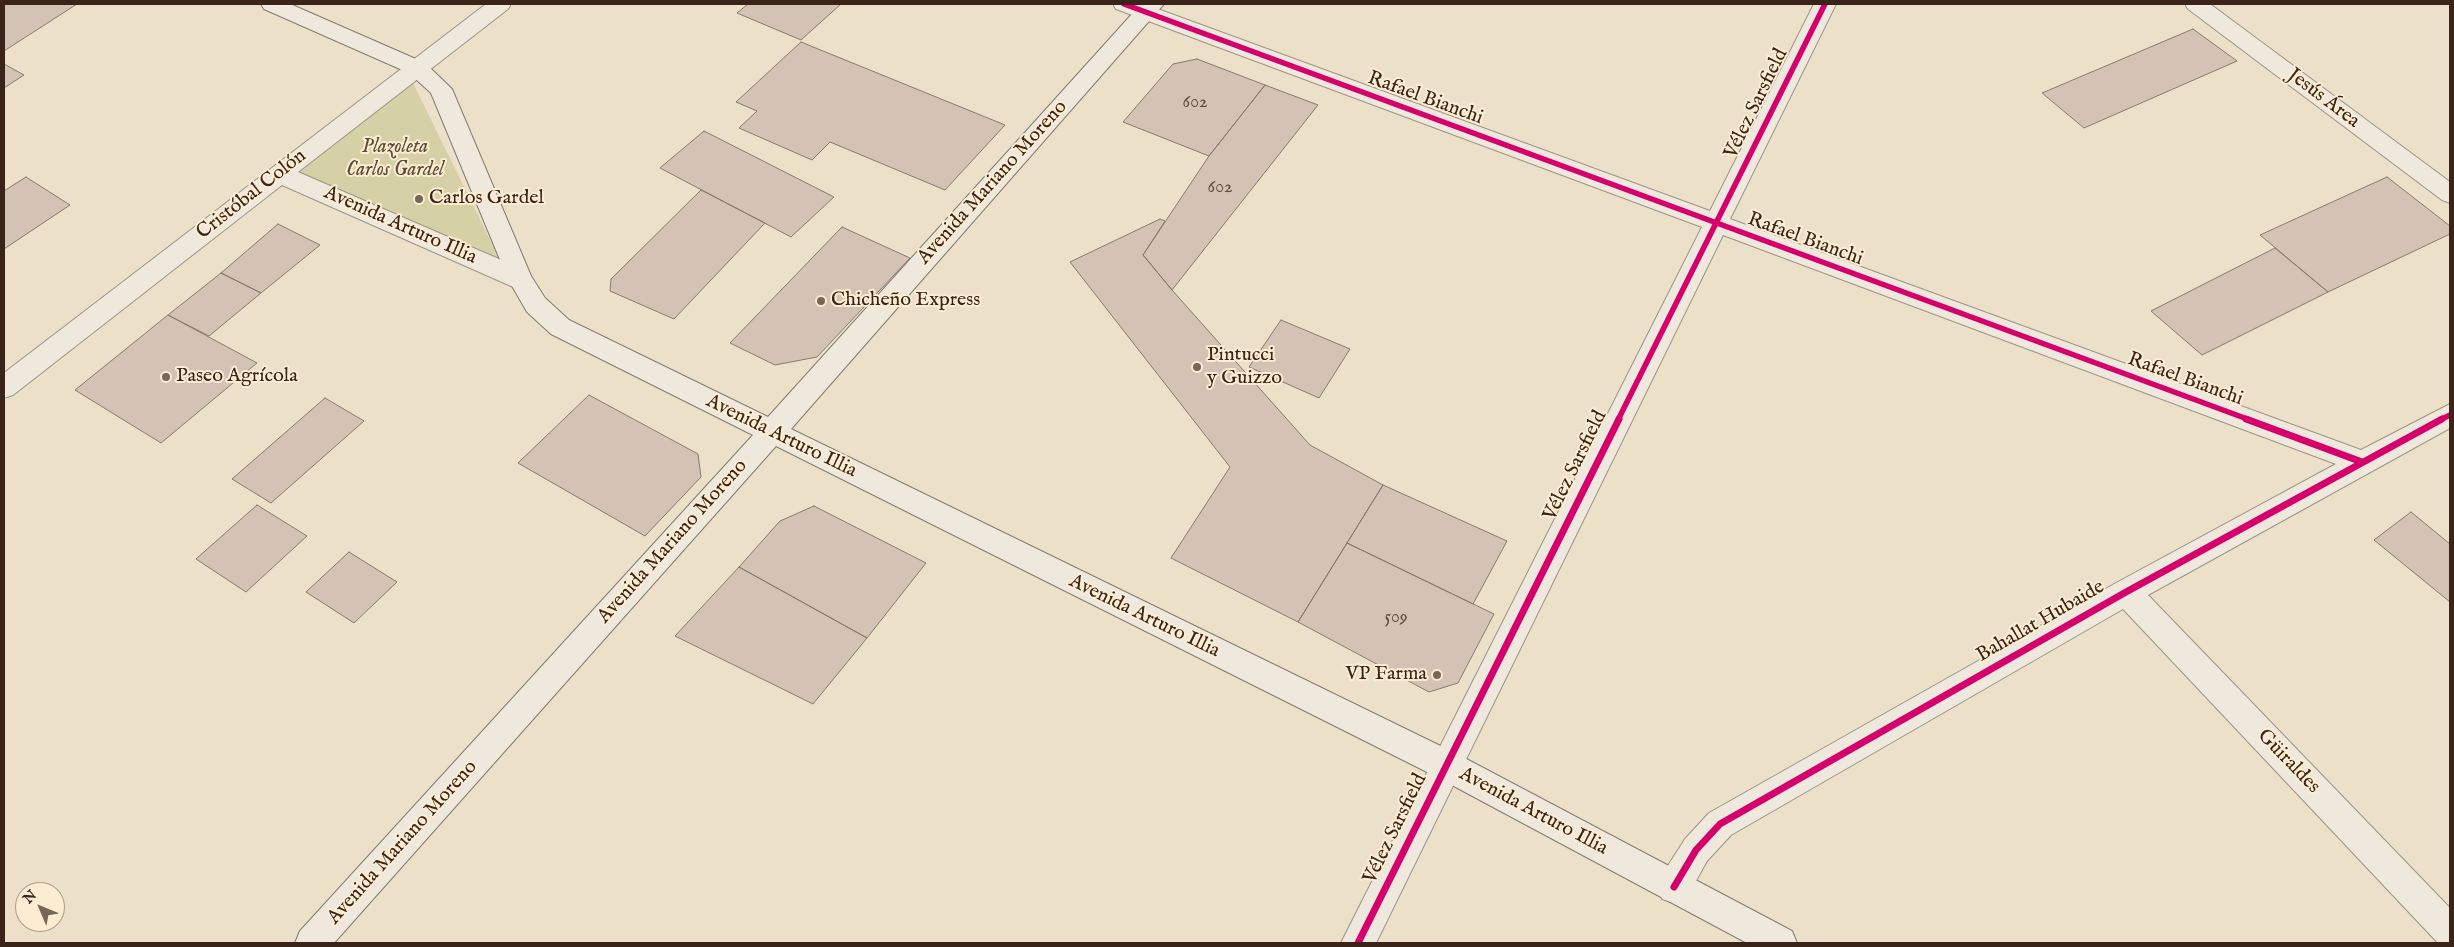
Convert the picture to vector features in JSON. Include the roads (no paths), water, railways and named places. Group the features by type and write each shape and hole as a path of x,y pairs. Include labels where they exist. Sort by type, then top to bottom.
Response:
{"street":[{"name":"Avenida Arturo Illia","path":"272,4 417,68 442,89 520,279 536,305 560,327 771,433 1446,765 1780,943"},
{"name":"Cristóbal Colón","path":"4,387 500,4"},
{"name":"Vélez Sarsfield","path":"1358,943 1824,4"},
{"name":"Jesús Área","path":"2196,4 2450,194"},
{"name":"Rafael Bianchi","path":"1141,6 1715,224 2362,462"},
{"name":"Avenida Mariano Moreno","path":"312,943 771,433 1141,6"},
{"name":"Avenida Arturo Illia","path":"280,174 520,279"},
{"name":"Bahallat Hubaide","path":"1674,887 1696,850 1720,824 2126,592 2450,415"},
{"name":"Güiraldes","path":"2126,592 2450,932"}],"place":[{"name":"Carlos Gardel","path":"419,199"},
{"name":"Chicheño Express","path":"821,301"},
{"name":"Pintucci y Guizzo","path":"1197,367"},
{"name":"Paseo Agrícola","path":"166,377"},
{"name":"VP Farma","path":"1437,675"}],"park label":[{"name":"Plazoleta Carlos Gardel","path":"395,160"}]}
